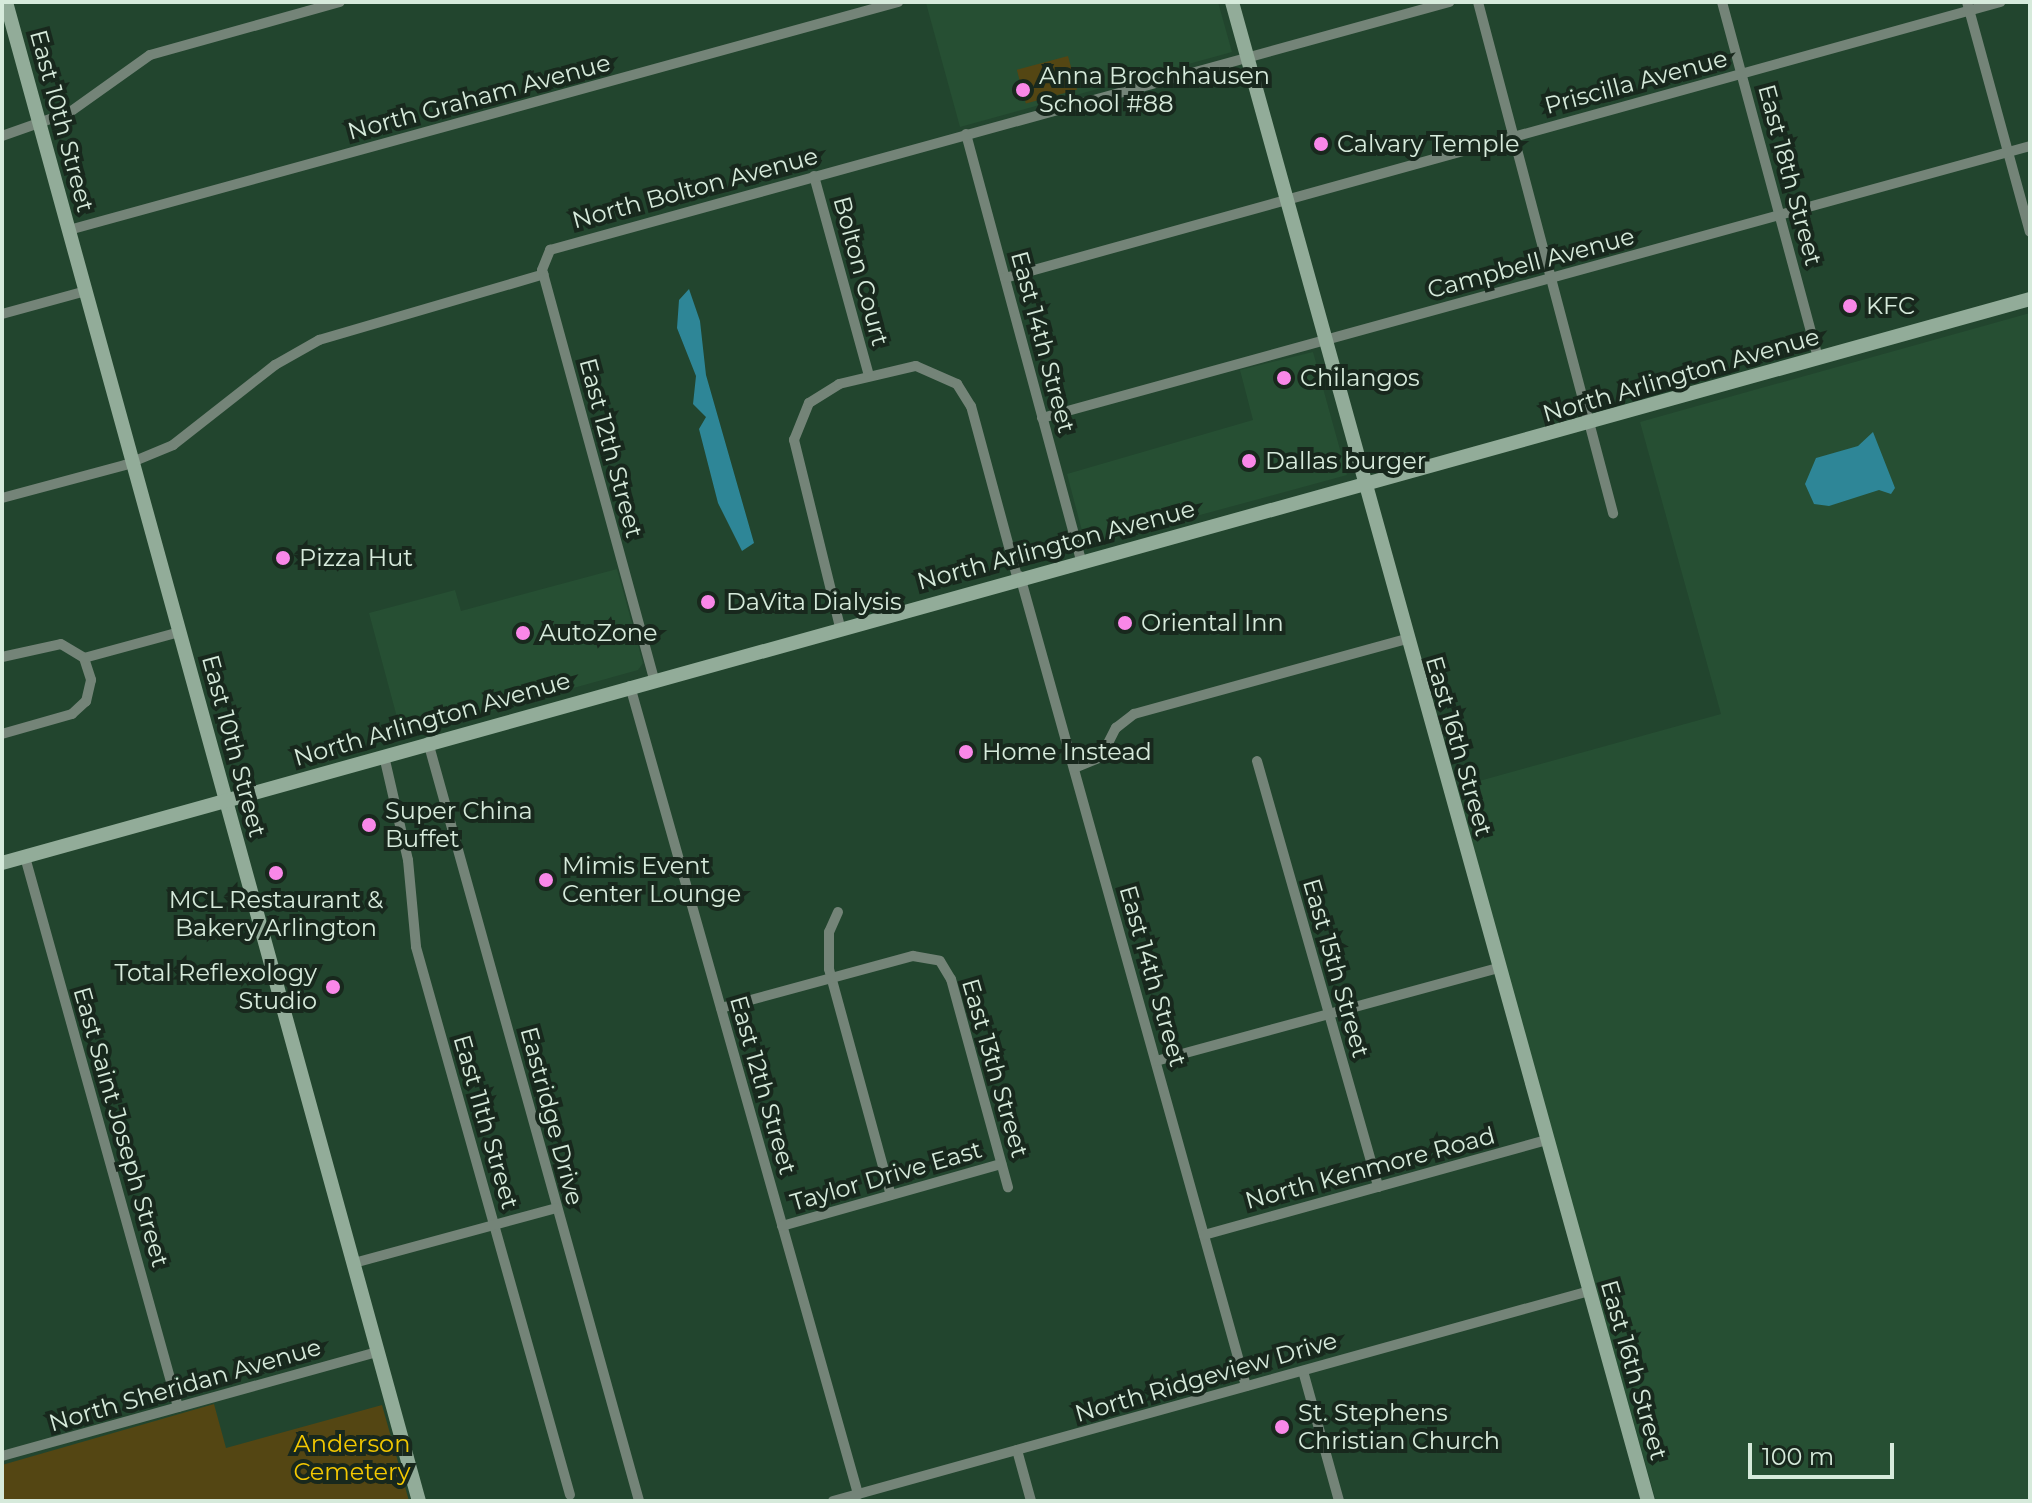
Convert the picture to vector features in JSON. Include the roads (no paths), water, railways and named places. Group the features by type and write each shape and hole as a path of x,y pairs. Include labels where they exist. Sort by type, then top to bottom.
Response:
{"main road":[{"name":"East 10th Street","path":"6,2 419,1501"},
{"name":"East 16th Street","path":"1232,2 1364,487 1648,1501"},
{"name":"North Arlington Avenue","path":"2,863 1019,577 1364,487 1588,421 2030,299"}],"street":[{"path":"2,136 40,125 76,108 150,55 340,2"},
{"name":"North Graham Avenue","path":"69,230 898,2"},
{"name":"North Bolton Avenue","path":"544,274 544,259 556,247 1449,2"},
{"path":"1478,2 1613,513"},
{"name":"East 18th Street","path":"1722,2 1818,358"},
{"name":"Priscilla Avenue","path":"1005,278 1742,73 1968,6 2000,2"},
{"path":"1968,6 2030,232"},
{"name":"East 14th Street","path":"966,134 1081,560"},
{"name":"Campbell Avenue","path":"1042,418 2030,146"},
{"name":"Bolton Court","path":"814,176 869,376"},
{"path":"2,498 133,461 189,436 275,365 311,344 544,274"},
{"name":"East 12th Street","path":"544,274 654,679"},
{"path":"2,314 86,291"},
{"name":"East 14th Street","path":"840,627 795,435 801,414 816,397 869,376 921,366 942,373 960,387 971,406 1246,1386"},
{"path":"2,657 56,644 84,658 180,632"},
{"path":"1074,768 1101,757 1116,728 1134,714 1407,639"},
{"path":"2,734 80,709 91,689 84,658"},
{"name":"East 12th Street","path":"630,686 858,1494"},
{"name":"Eastridge Drive","path":"428,742 639,1501"},
{"name":"East 11th Street","path":"384,756 408,860 416,947 570,1495"},
{"name":"East 15th Street","path":"1257,761 1378,1187"},
{"name":"East Saint Joseph Street","path":"25,857 178,1407"},
{"path":"838,912 829,932 831,978 891,1195"},
{"name":"East 13th Street","path":"831,978 913,956 940,961 951,979 1008,1187"},
{"path":"1156,1061 1499,968"},
{"path":"721,1008 831,978"},
{"name":"North Kenmore Road","path":"1204,1235 1546,1140"},
{"name":"Taylor Drive East","path":"782,1226 1001,1164"},
{"path":"354,1263 556,1208"},
{"name":"North Ridgeview Drive","path":"833,1501 1589,1291"},
{"name":"North Sheridan Avenue","path":"2,1456 378,1352"},
{"path":"1303,1371 1339,1501"},
{"path":"1017,1450 1031,1501"}],"water":[{"path":"689,289 700,321 706,375 754,543 742,551 718,503 699,429 706,417 693,404 696,376 677,328 679,300"},
{"path":"1873,432 1895,488 1891,494 1879,490 1829,506 1814,504 1805,484 1816,458 1858,446"}],"place":[{"name":"Anna Brochhausen School #88","path":"1023,90"},
{"name":"Calvary Temple","path":"1321,144"},
{"name":"KFC","path":"1850,306"},
{"name":"Chilangos","path":"1284,378"},
{"name":"Dallas burger","path":"1249,461"},
{"name":"Pizza Hut","path":"283,558"},
{"name":"DaVita Dialysis","path":"708,602"},
{"name":"Oriental Inn","path":"1125,623"},
{"name":"AutoZone","path":"523,633"},
{"name":"Home Instead","path":"966,752"},
{"name":"Super China Buffet","path":"369,825"},
{"name":"MCL Restaurant & Bakery Arlington","path":"276,873"},
{"name":"Mimis Event Center Lounge","path":"546,880"},
{"name":"Total Reflexology Studio","path":"333,987"},
{"name":"St. Stephens Christian Church","path":"1282,1427"}],"park label":[{"name":"Anderson Cemetery","path":"352,1458"}]}
